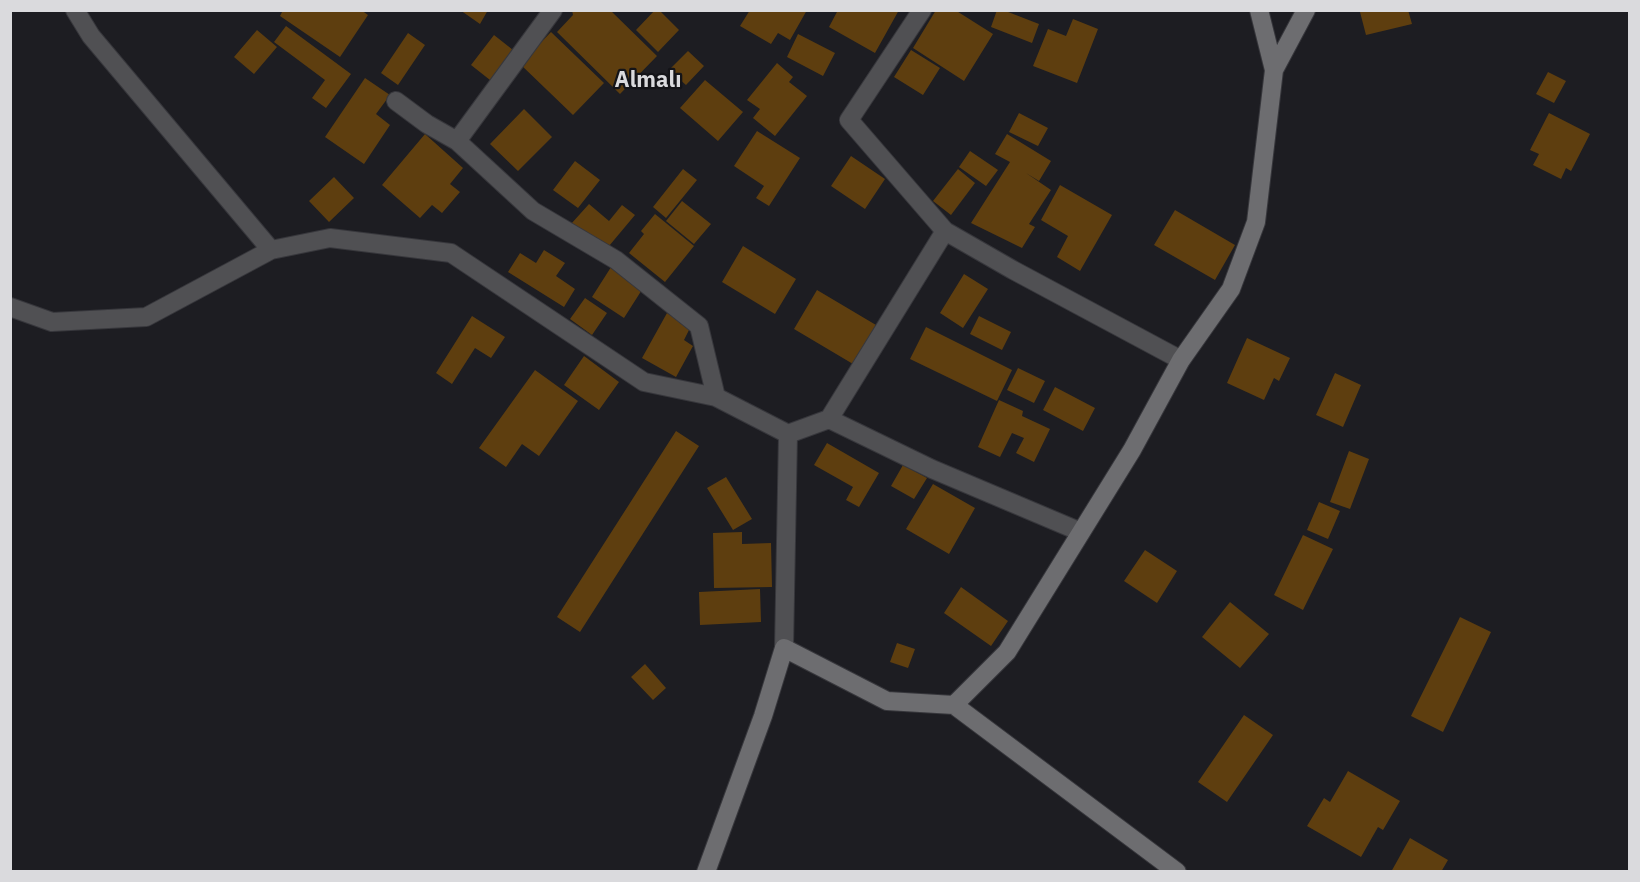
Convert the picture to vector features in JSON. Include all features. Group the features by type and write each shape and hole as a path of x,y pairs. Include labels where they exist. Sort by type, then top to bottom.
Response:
{"street":[{"path":"75,10 91,36 271,250"},
{"path":"457,141 553,10"},
{"path":"922,10 849,120 945,231 1181,360"},
{"path":"954,705 1007,652 1132,450 1181,360 1231,289 1256,222 1274,70 1260,10"},
{"path":"1274,70 1306,10"},
{"path":"396,101 427,124 457,141 533,211 616,260 699,326 716,397"},
{"path":"10,307 52,322 147,317 271,250 330,238 451,253 644,382 716,397 788,434 829,419 945,231"},
{"path":"829,419 932,469 1081,532"},
{"path":"706,872 784,648 788,434"},
{"path":"784,648 887,701 954,705 1177,872"}],"building":[{"path":"283,10 361,10 368,15 340,57 280,16"},
{"path":"460,10 488,10 480,24"},
{"path":"572,10 610,10 657,56 620,94 557,32 573,15"},
{"path":"655,10 659,10 679,30 658,52 636,30"},
{"path":"750,10 807,10 790,40 778,33 771,44 740,26"},
{"path":"838,10 899,10 875,53 829,27"},
{"path":"936,10 955,10 993,34 964,81 913,48"},
{"path":"997,10 1003,10 1039,24 1032,43 991,27"},
{"path":"1408,10 1412,24 1366,35 1360,12"},
{"path":"1073,19 1098,29 1077,83 1033,66 1048,29 1066,36"},
{"path":"286,26 351,74 326,108 312,98 325,80 274,42"},
{"path":"257,30 277,47 254,74 234,57"},
{"path":"551,32 604,83 573,115 520,64"},
{"path":"408,33 425,45 398,85 381,73"},
{"path":"798,34 835,53 823,76 787,57"},
{"path":"494,35 513,50 490,80 471,65"},
{"path":"911,50 940,68 923,95 894,77"},
{"path":"688,51 704,66 686,85 669,70"},
{"path":"777,63 793,77 789,82 807,96 775,136 753,118 760,109 747,100"},
{"path":"1548,72 1566,81 1554,103 1536,94"},
{"path":"365,78 390,95 376,114 390,125 364,164 325,137"},
{"path":"705,80 743,112 718,141 680,108"},
{"path":"524,109 552,137 518,171 490,144"},
{"path":"1019,113 1048,128 1038,146 1009,132"},
{"path":"1549,113 1590,134 1571,171 1566,168 1561,179 1533,165 1539,154 1530,150"},
{"path":"757,131 800,158 769,206 756,198 764,186 734,166"},
{"path":"425,134 463,168 450,184 460,192 442,213 432,205 420,218 382,185"},
{"path":"1007,134 1051,161 1039,181 1026,173 1051,190 1029,224 1035,227 1022,248 971,223 1010,162 995,154"},
{"path":"970,151 998,170 986,186 959,167"},
{"path":"851,156 885,179 865,209 831,186"},
{"path":"575,161 600,180 578,208 553,190"},
{"path":"683,169 697,180 666,218 653,207"},
{"path":"958,169 975,183 951,215 933,201"},
{"path":"334,177 354,198 329,222 309,201"},
{"path":"1060,185 1112,215 1080,271 1057,257 1068,236 1041,220"},
{"path":"682,201 711,224 694,244 666,221"},
{"path":"589,204 609,221 622,205 635,215 604,252 571,224"},
{"path":"1175,210 1235,245 1215,280 1154,245"},
{"path":"655,214 694,246 665,282 629,253 644,234 641,231"},
{"path":"743,246 796,279 775,314 722,282"},
{"path":"544,250 565,263 556,276 575,289 564,307 508,272 520,253 536,263"},
{"path":"613,264 645,285 624,318 592,297"},
{"path":"964,274 988,289 963,328 940,313"},
{"path":"817,290 876,325 853,364 794,329"},
{"path":"585,298 607,313 592,335 570,319"},
{"path":"667,313 691,326 684,340 693,346 676,377 642,358"},
{"path":"472,316 505,337 491,358 475,348 452,384 436,373"},
{"path":"979,316 1011,332 1002,350 970,334"},
{"path":"926,327 1012,370 997,401 910,359"},
{"path":"1247,338 1290,358 1279,381 1274,378 1264,400 1227,383"},
{"path":"584,356 619,382 599,410 564,385"},
{"path":"1018,368 1045,381 1034,403 1007,390"},
{"path":"535,370 578,401 539,456 522,444 506,467 479,448"},
{"path":"1335,373 1361,385 1343,427 1316,415"},
{"path":"1055,387 1095,408 1083,431 1043,410"},
{"path":"999,400 1023,411 1022,416 1050,429 1034,462 1016,453 1024,438 1012,433 1000,457 978,447"},
{"path":"676,431 699,446 580,632 557,617"},
{"path":"827,443 879,473 859,507 846,500 853,487 814,465"},
{"path":"1349,451 1369,459 1350,509 1330,502"},
{"path":"903,465 927,478 914,499 891,486"},
{"path":"726,477 752,519 733,530 707,488"},
{"path":"933,484 975,508 949,554 906,529"},
{"path":"1319,502 1340,511 1328,539 1307,530"},
{"path":"742,532 742,544 771,543 772,587 714,588 713,533"},
{"path":"1303,535 1333,549 1303,610 1274,595"},
{"path":"1145,550 1177,571 1157,603 1124,581"},
{"path":"961,587 1008,621 991,646 944,613"},
{"path":"760,589 761,622 700,625 699,592"},
{"path":"1230,602 1269,634 1240,668 1202,637"},
{"path":"1460,617 1491,632 1443,732 1411,716"},
{"path":"897,643 915,649 908,668 890,662"},
{"path":"645,664 666,688 653,700 631,677"},
{"path":"1244,715 1273,735 1227,802 1198,782"},
{"path":"1348,771 1400,801 1383,830 1378,827 1361,857 1307,826 1324,798 1330,802"},
{"path":"1410,838 1448,860 1441,872 1391,872"}],"district":[{"name":"Almalı","path":"648,81"}]}
